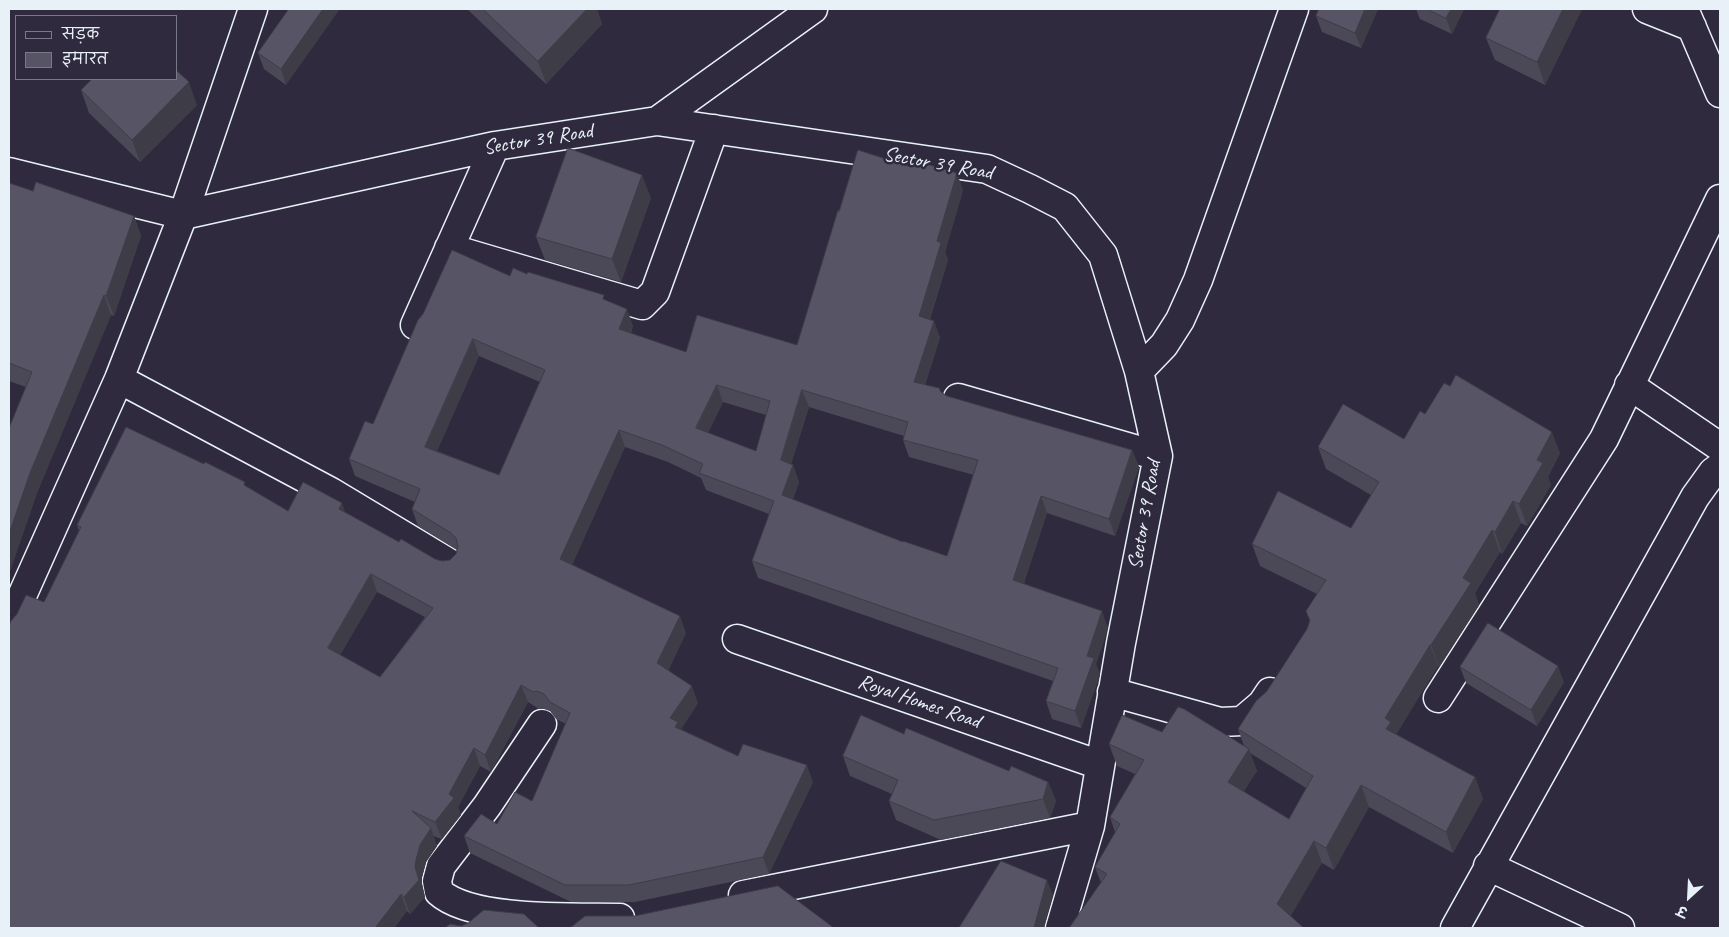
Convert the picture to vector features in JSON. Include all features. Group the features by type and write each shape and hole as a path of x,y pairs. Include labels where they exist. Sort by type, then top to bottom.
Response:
{"street":[{"path":"9,625 119,379 184,215 253,9"},
{"path":"657,121 813,9"},
{"path":"1138,370 1164,345 1180,320 1198,280 1294,9"},
{"path":"1648,9 1688,18 1720,92"},
{"name":"Sector 39 Road","path":"184,215 495,146 657,121 987,169 1065,207 1103,256 1138,370 1158,456 1112,692 1090,826 1060,928"},
{"path":"449,248 642,305 656,292 714,128"},
{"path":"415,325 495,146"},
{"path":"9,172 184,215"},
{"path":"1438,698 1604,438 1720,199"},
{"path":"119,379 331,492 449,563"},
{"path":"1629,385 1720,446"},
{"path":"958,398 1158,456"},
{"path":"1455,928 1695,497 1713,472 1720,466"},
{"name":"Royal Homes Road","path":"737,639 1100,765"},
{"path":"1112,692 1220,722 1242,721 1262,704 1282,673"},
{"path":"542,724 487,806 441,866 437,881 439,892 454,903 486,911 543,917 637,918 645,916"},
{"path":"721,899 1090,826"},
{"path":"1488,866 1620,928"},
{"path":"464,928 486,911"}],"building":[{"path":"289,9 323,9 281,69 258,53"},
{"path":"483,9 587,9 538,61"},
{"path":"1319,9 1365,9 1355,33 1316,16"},
{"path":"1427,9 1451,9 1446,18"},
{"path":"1500,9 1563,9 1537,62 1486,38"},
{"path":"178,72 189,82 132,140 81,90 91,80 178,80"},
{"path":"568,148 642,175 612,259 536,237"},
{"path":"858,150 911,167 913,160 957,173 937,241 941,243 919,316 934,321 914,382 939,388 947,396 1132,450 1109,519 1041,496 1013,580 1102,611 1087,656 1094,658 1075,711 1046,701 1058,668 752,561 774,501 699,473 703,464 662,445 619,430 560,559 680,616 657,663 692,686 670,718 678,722 675,727 738,756 743,744 807,765 763,857 629,885 565,885 464,836 481,814 497,824 515,792 532,801 570,713 550,702 544,694 537,691 533,692 521,685 485,755 474,748 449,794 454,798 435,822 412,811 431,828 420,845 416,860 415,867 419,880 404,897 401,894 375,928 9,928 9,625 17,614 26,595 44,602 81,527 77,525 126,427 245,482 244,485 288,511 303,482 342,503 339,509 399,542 401,539 435,559 442,561 450,560 456,554 458,546 456,538 412,509 420,489 349,459 365,421 373,424 418,320 423,314 452,250 510,276 513,268 527,274 528,272 604,295 603,299 627,309 619,329 686,352 697,315 797,345","holes":["473,339 545,370 499,475 425,447","717,385 770,401 756,451 696,428","802,390 908,422 903,440 978,460 947,556 903,542 782,495 793,465 781,460","371,574 433,608 380,677 328,648"]},
{"path":"36,182 134,216 106,296 104,295 30,473 9,534 9,428 32,372 9,363 9,183 33,191"},
{"path":"1456,375 1552,432 1537,460 1543,463 1519,504 1513,501 1495,532 1492,530 1463,578 1471,583 1385,718 1391,722 1386,729 1475,777 1446,832 1361,785 1326,848 1314,841 1277,904 1304,928 1069,928 1107,874 1095,867 1120,824 1110,817 1144,760 1109,744 1122,715 1162,732 1178,707 1249,749 1228,782 1289,819 1313,776 1238,729 1256,701 1267,691 1307,629 1310,621 1306,611 1326,580 1252,544 1278,491 1351,528 1379,482 1318,447 1343,404 1404,439 1420,411 1425,414 1444,383 1450,386"},
{"path":"1488,623 1558,666 1531,710 1460,667"},
{"path":"861,715 904,734 906,728 1009,771 1011,766 1048,782 1043,799 934,820 889,801 898,780 843,756"},
{"path":"1001,861 1047,880 1034,928 959,928"},
{"path":"778,886 834,928 570,928 585,916 634,916"},
{"path":"484,910 524,914 539,928 445,928 450,924 461,926 468,923"}]}
